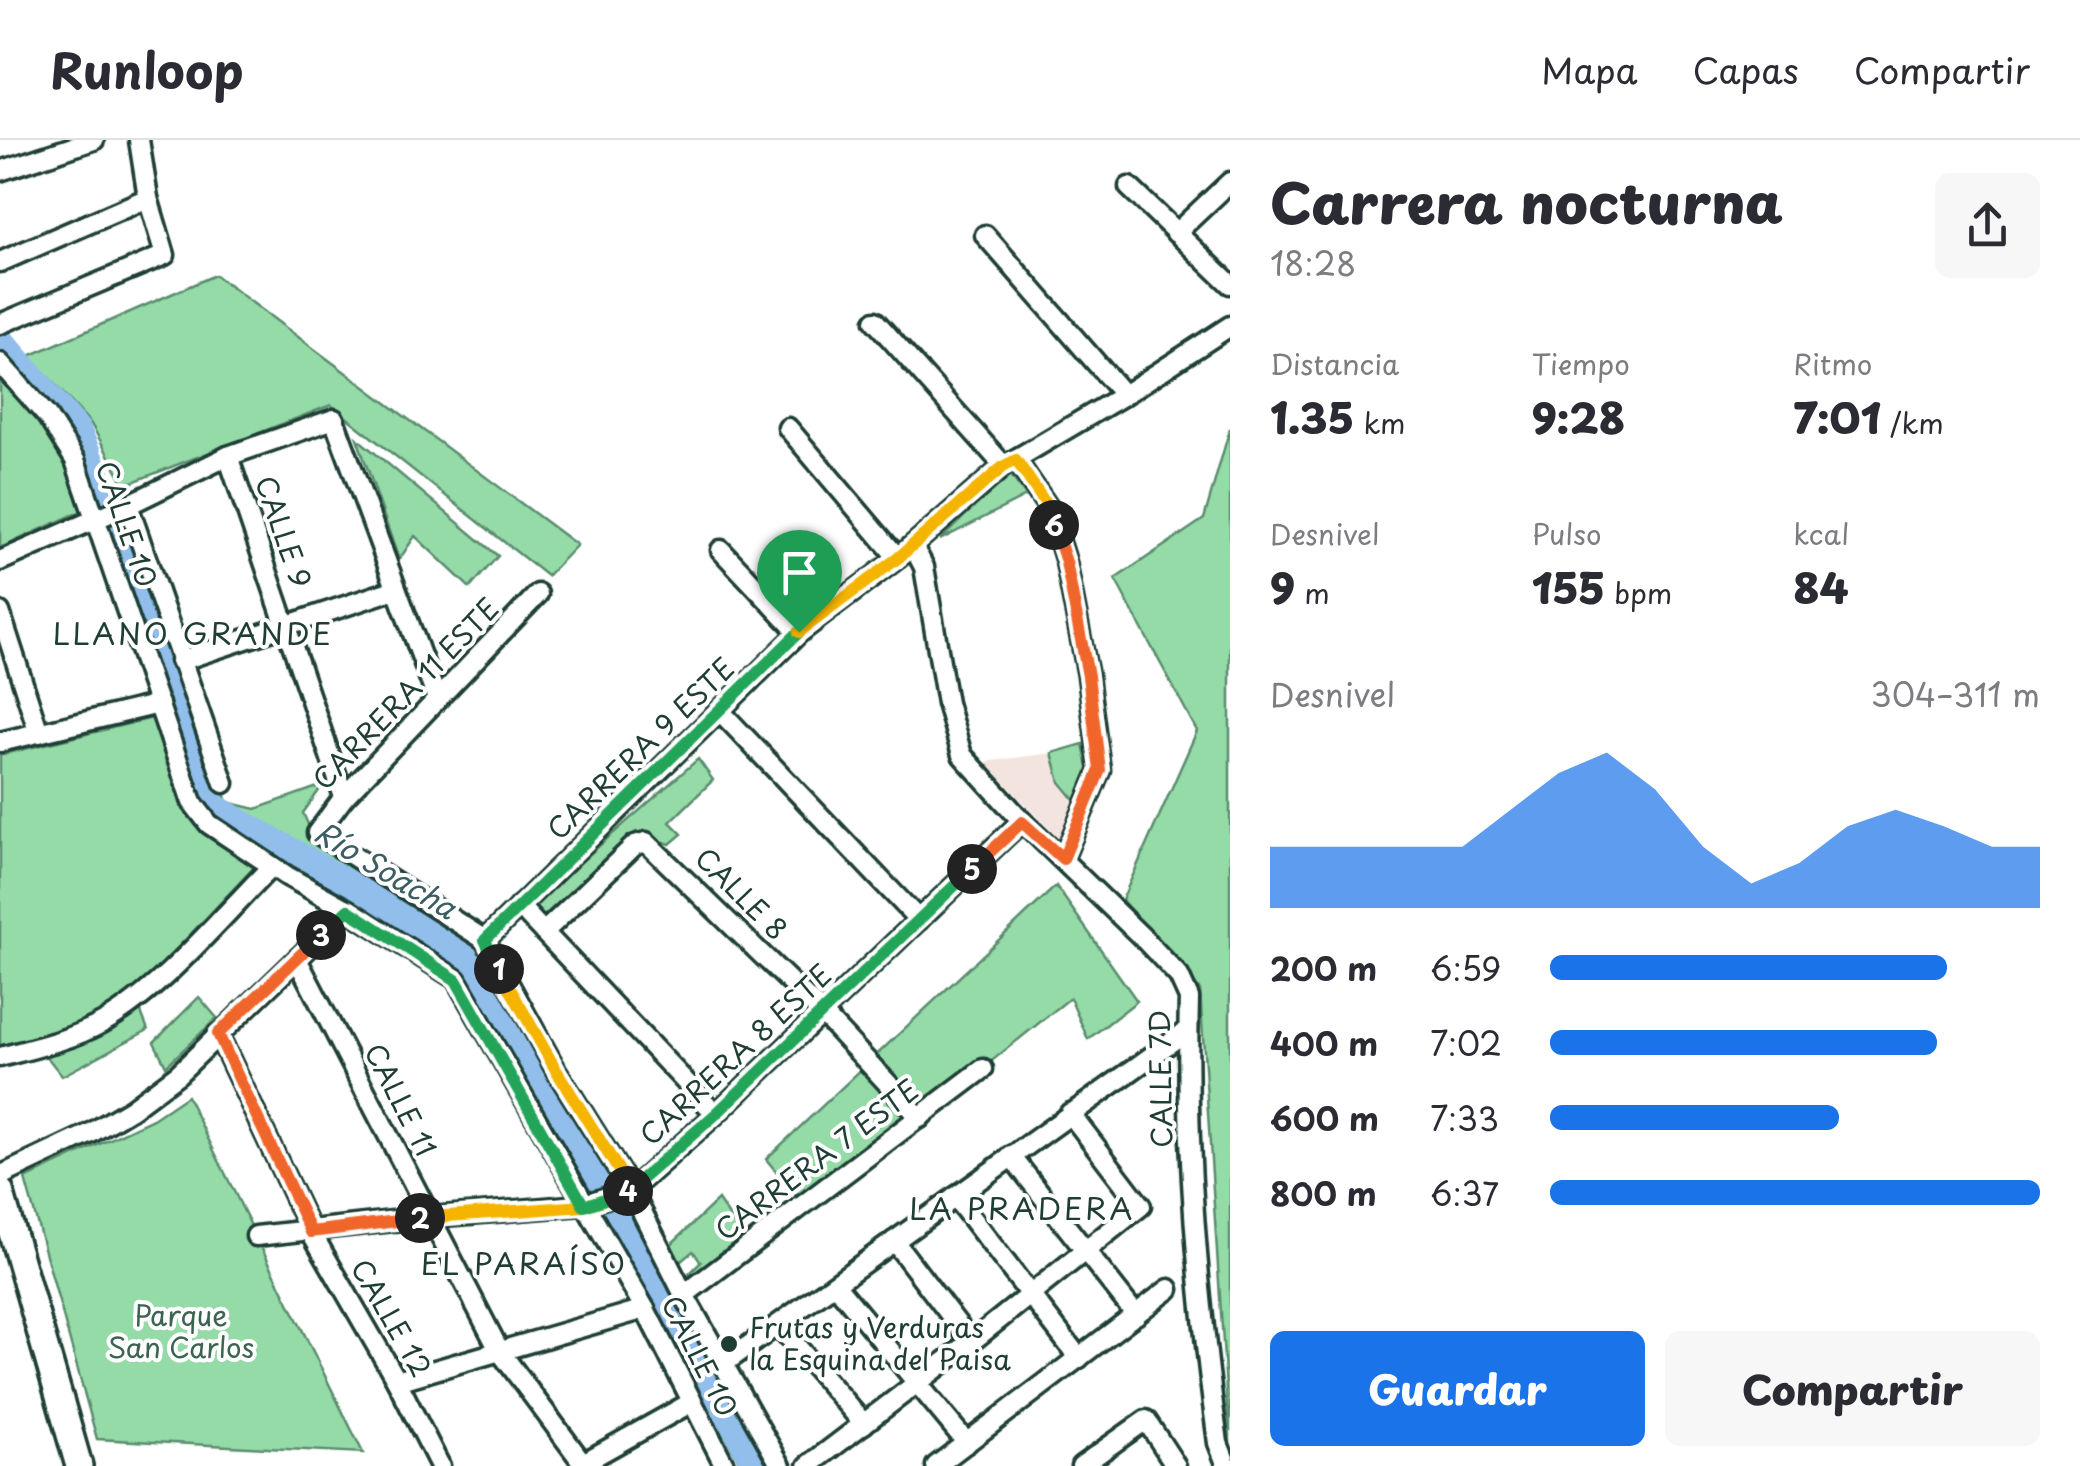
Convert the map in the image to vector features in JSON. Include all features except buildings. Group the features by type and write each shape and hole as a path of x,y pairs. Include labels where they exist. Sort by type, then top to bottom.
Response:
{"main road":[{"path":"0,1191 79,1466"}],"street":[{"path":"0,170 94,140"},
{"path":"0,324 166,255 148,198 139,140"},
{"path":"1176,233 1230,182"},
{"path":"1128,187 1230,284"},
{"path":"0,262 148,198"},
{"path":"985,235 1124,395"},
{"path":"875,321 1050,510 1066,562 1088,676 1100,770 1063,859"},
{"name":"CARRERA 9 ESTE","path":"485,940 799,632 905,552 1010,463 1230,326"},
{"name":"CALLE 10","path":"0,364 47,416 75,460 99,518 192,802 210,824 272,866 456,980 645,1310 725,1466"},
{"path":"0,561 228,456 334,418 437,699"},
{"name":"CALLE 7D","path":"788,428 905,552 924,567 948,703 962,755 1022,822 1178,976 1189,998 1189,1150 1198,1293 1218,1443 1227,1466"},
{"name":"CALLE 9","path":"228,456 344,797"},
{"name":"CALLE 10","path":"124,506 224,783"},
{"path":"721,550 799,632"},
{"path":"180,661 396,589"},
{"name":"CARRERA 11 ESTE","path":"317,833 344,797 538,594"},
{"path":"0,612 38,733"},
{"path":"0,742 159,704"},
{"path":"720,710 919,920"},
{"name":"CARRERA 8 ESTE","path":"256,1236 430,1217 584,1206 631,1190 1022,822"},
{"name":"CALLE 10","path":"317,833 485,940 556,1070 631,1190 684,1295 781,1466"},
{"name":"CALLE 8","path":"544,932 620,858 635,845 646,842 822,1013 920,1118"},
{"path":"0,1057 61,1040 102,1023 142,996 272,866"},
{"path":"519,906 716,1114"},
{"path":"0,1176 91,1134 178,1074 348,910"},
{"name":"CALLE 11","path":"296,959 498,1350 584,1464"},
{"path":"723,1364 1188,1030"},
{"name":"CALLE 12","path":"218,1034 311,1232 440,1466"},
{"name":"CARRERA 7 ESTE","path":"684,1295 983,1069"},
{"path":"808,1466 1140,1206 1070,1113"},
{"path":"1011,1156 1136,1315"},
{"path":"954,1197 1079,1358"},
{"path":"894,1241 971,1342"},
{"path":"835,1284 967,1443"},
{"path":"936,1466 1169,1289"},
{"path":"397,1382 645,1310"},
{"path":"778,1326 864,1424"},
{"path":"584,1464 692,1402"},
{"path":"1081,1466 1146,1420 1176,1466"}],"shaded area":[{"path":"1052,753 1060,782 1075,800 1061,841 1002,780 994,781 977,763"}],"green space":[{"path":"215,275 577,545 547,576 331,405 125,485 91,424 29,356"},
{"path":"0,324 87,425 124,508 227,802 256,809 323,785 303,813 318,847 479,948 771,1466 742,1466 467,977 221,819 201,798 103,515 47,409 0,353"},
{"path":"0,376 52,437 86,509 0,548"},
{"path":"1230,428 1230,1451 1200,990 1122,900 1197,731 1115,579 1204,519"},
{"path":"357,438 498,556 470,588 415,536 399,560"},
{"path":"1009,473 1026,496 940,540"},
{"path":"157,717 181,807 199,826 256,865 134,994 148,1030 62,1076 36,1043 0,1053 0,755"},
{"path":"1083,744 1089,772 1075,800 1060,782 1052,753"},
{"path":"698,759 713,780 670,822 682,834 670,844 636,832 544,916 533,904"},
{"path":"1056,886 1137,1001 1088,1039 1070,998 850,1175 801,1202 766,1159"},
{"path":"199,997 217,1018 166,1066 154,1042"},
{"name":"Parque San Carlos","path":"187,1096 363,1453 97,1439 25,1179 153,1119"},
{"path":"718,1200 746,1241 693,1284 687,1276 701,1262 693,1251 679,1263 668,1247"}],"waterway":[{"name":"Río Soacha","path":"0,340 77,430 103,490 206,796 213,807 467,957 488,984 757,1466"}],"place":[{"name":"Frutas y Verduras la Esquina del Paisa","path":"729,1344"}],"district":[{"name":"LLANO GRANDE","path":"193,635"},
{"name":"LA PRADERA","path":"1022,1210"},
{"name":"EL PARAÍSO","path":"524,1265"}],"route":[{"path":"799,632 485,940 556,1070 631,1190 584,1206 430,1217 311,1232 218,1034 348,910 456,980 584,1206 631,1190 1022,822 1063,859 1100,770 1088,676 1066,562 1050,510 1016,460 1004,466 898,558 799,632"}]}
